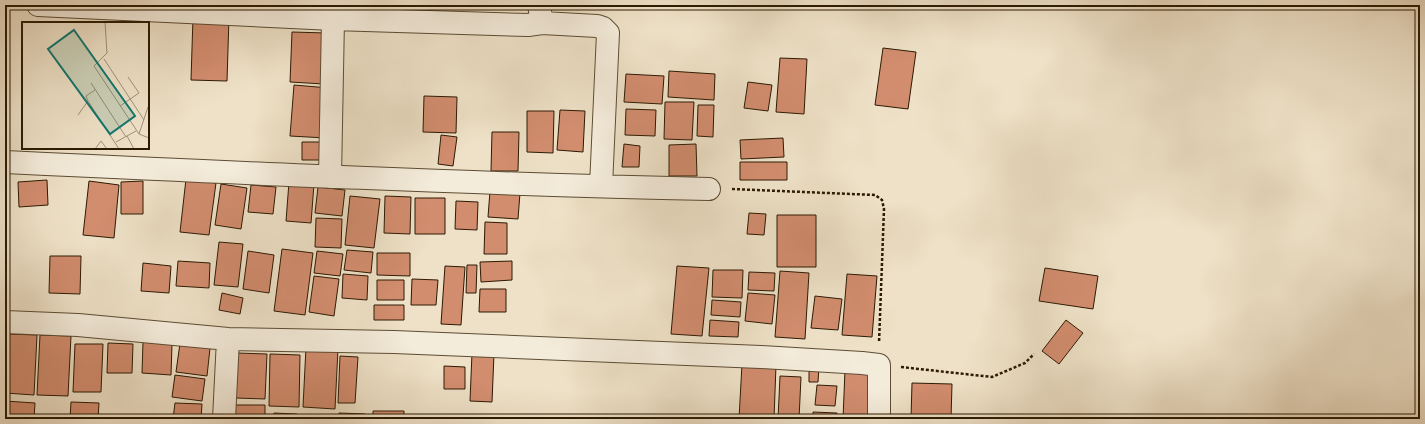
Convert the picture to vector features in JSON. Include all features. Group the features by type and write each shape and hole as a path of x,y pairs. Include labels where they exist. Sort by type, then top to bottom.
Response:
{"street":[{"path":"38,5 333,19 528,25 540,14 597,26 603,28 608,33 601,186"},
{"path":"330,177 333,19"},
{"path":"5,162 330,177 709,188"},
{"path":"5,322 78,325 228,338 394,342 761,357 879,365 879,419"},
{"path":"224,419 228,338"}],"path":[{"path":"709,188 875,195 882,200 884,209 879,365 992,377 1025,363 1034,354"}],"building":[{"path":"193,17 229,17 227,81 191,80"},
{"path":"292,32 326,33 324,84 290,82"},
{"path":"883,48 916,52 908,109 875,105"},
{"path":"780,58 807,59 804,114 776,112"},
{"path":"669,71 715,74 714,100 668,97"},
{"path":"626,74 664,76 662,104 624,102"},
{"path":"748,82 772,85 768,111 744,108"},
{"path":"294,85 329,88 326,138 290,136"},
{"path":"424,96 457,97 456,133 423,132"},
{"path":"665,102 694,102 692,140 664,139"},
{"path":"698,105 714,105 713,137 697,136"},
{"path":"626,109 656,110 655,136 625,135"},
{"path":"560,110 585,111 583,152 557,150"},
{"path":"527,111 554,111 553,153 527,152"},
{"path":"492,132 519,132 518,171 491,171"},
{"path":"441,135 457,137 453,166 438,164"},
{"path":"783,138 784,157 741,159 740,140"},
{"path":"302,142 325,142 325,160 302,160"},
{"path":"624,144 640,146 639,167 622,167"},
{"path":"696,144 697,176 669,176 669,145"},
{"path":"740,162 787,162 787,180 740,180"},
{"path":"186,179 216,183 209,235 180,232"},
{"path":"47,180 48,205 19,207 18,182"},
{"path":"89,181 119,185 114,238 83,235"},
{"path":"143,181 143,214 121,214 121,182"},
{"path":"289,182 314,184 311,223 286,221"},
{"path":"221,184 247,188 241,229 215,225"},
{"path":"251,185 276,187 273,214 248,212"},
{"path":"318,187 345,190 342,216 315,213"},
{"path":"490,191 520,193 518,219 488,217"},
{"path":"350,196 380,199 374,248 345,245"},
{"path":"385,196 411,197 410,234 384,233"},
{"path":"415,198 445,198 445,234 415,234"},
{"path":"456,201 478,202 477,230 455,229"},
{"path":"749,213 766,214 764,235 747,234"},
{"path":"777,215 816,215 816,267 777,267"},
{"path":"316,218 342,219 341,248 315,247"},
{"path":"485,222 507,223 507,254 484,254"},
{"path":"219,242 243,244 238,287 214,285"},
{"path":"282,249 313,253 305,315 274,311"},
{"path":"347,250 373,252 371,273 344,270"},
{"path":"248,251 274,255 269,293 243,289"},
{"path":"317,251 343,254 340,276 314,273"},
{"path":"377,253 410,253 410,276 377,275"},
{"path":"50,256 81,256 80,294 49,293"},
{"path":"178,261 210,263 209,288 176,286"},
{"path":"512,261 512,280 481,282 480,262"},
{"path":"143,263 171,266 169,293 141,291"},
{"path":"467,265 477,265 476,293 466,293"},
{"path":"445,266 465,267 461,325 441,324"},
{"path":"677,266 709,268 702,336 671,334"},
{"path":"1045,268 1098,276 1093,309 1039,301"},
{"path":"713,270 743,270 742,298 712,297"},
{"path":"780,271 809,273 805,339 775,337"},
{"path":"749,272 775,273 774,291 748,290"},
{"path":"343,274 368,276 367,300 342,298"},
{"path":"847,274 877,276 872,337 842,335"},
{"path":"314,276 339,279 334,316 309,312"},
{"path":"412,279 438,280 436,305 411,305"},
{"path":"377,280 404,280 404,300 377,300"},
{"path":"480,289 506,289 506,312 479,312"},
{"path":"222,293 243,298 240,314 219,310"},
{"path":"748,293 775,295 772,324 745,321"},
{"path":"815,296 842,299 838,330 811,328"},
{"path":"712,300 741,302 740,317 711,315"},
{"path":"374,305 404,305 404,320 374,320"},
{"path":"710,320 739,322 738,337 709,336"},
{"path":"1066,320 1083,333 1059,364 1042,351"},
{"path":"7,334 37,335 34,395 5,393"},
{"path":"40,335 71,336 68,396 37,395"},
{"path":"181,336 211,339 207,376 176,372"},
{"path":"143,342 172,344 171,375 142,373"},
{"path":"108,343 133,344 132,373 107,373"},
{"path":"75,344 103,344 101,392 73,392"},
{"path":"306,347 338,349 335,409 303,407"},
{"path":"237,353 267,354 265,399 236,398"},
{"path":"472,353 494,354 492,402 470,401"},
{"path":"270,354 300,355 299,407 269,406"},
{"path":"340,356 358,357 355,403 338,403"},
{"path":"742,364 776,365 774,419 739,419"},
{"path":"444,366 465,367 465,389 444,389"},
{"path":"809,367 819,367 818,382 809,382"},
{"path":"845,370 876,371 873,419 843,419"},
{"path":"175,375 205,379 202,401 172,397"},
{"path":"780,376 801,377 799,419 778,419"},
{"path":"912,383 952,384 951,419 911,419"},
{"path":"817,385 837,386 835,406 815,405"},
{"path":"5,401 35,403 34,419 5,419"},
{"path":"71,402 99,403 98,419 70,419"},
{"path":"175,403 202,404 201,419 173,419"},
{"path":"233,405 265,405 265,419 233,419"},
{"path":"373,411 404,411 404,419 373,419"},
{"path":"813,412 837,413 837,419 813,419"},
{"path":"274,413 297,414 297,419 273,419"},
{"path":"339,413 365,414 365,419 339,419"},
{"path":"482,415 514,416 513,419 482,419"},
{"path":"140,416 167,417 167,419 140,419"}]}
